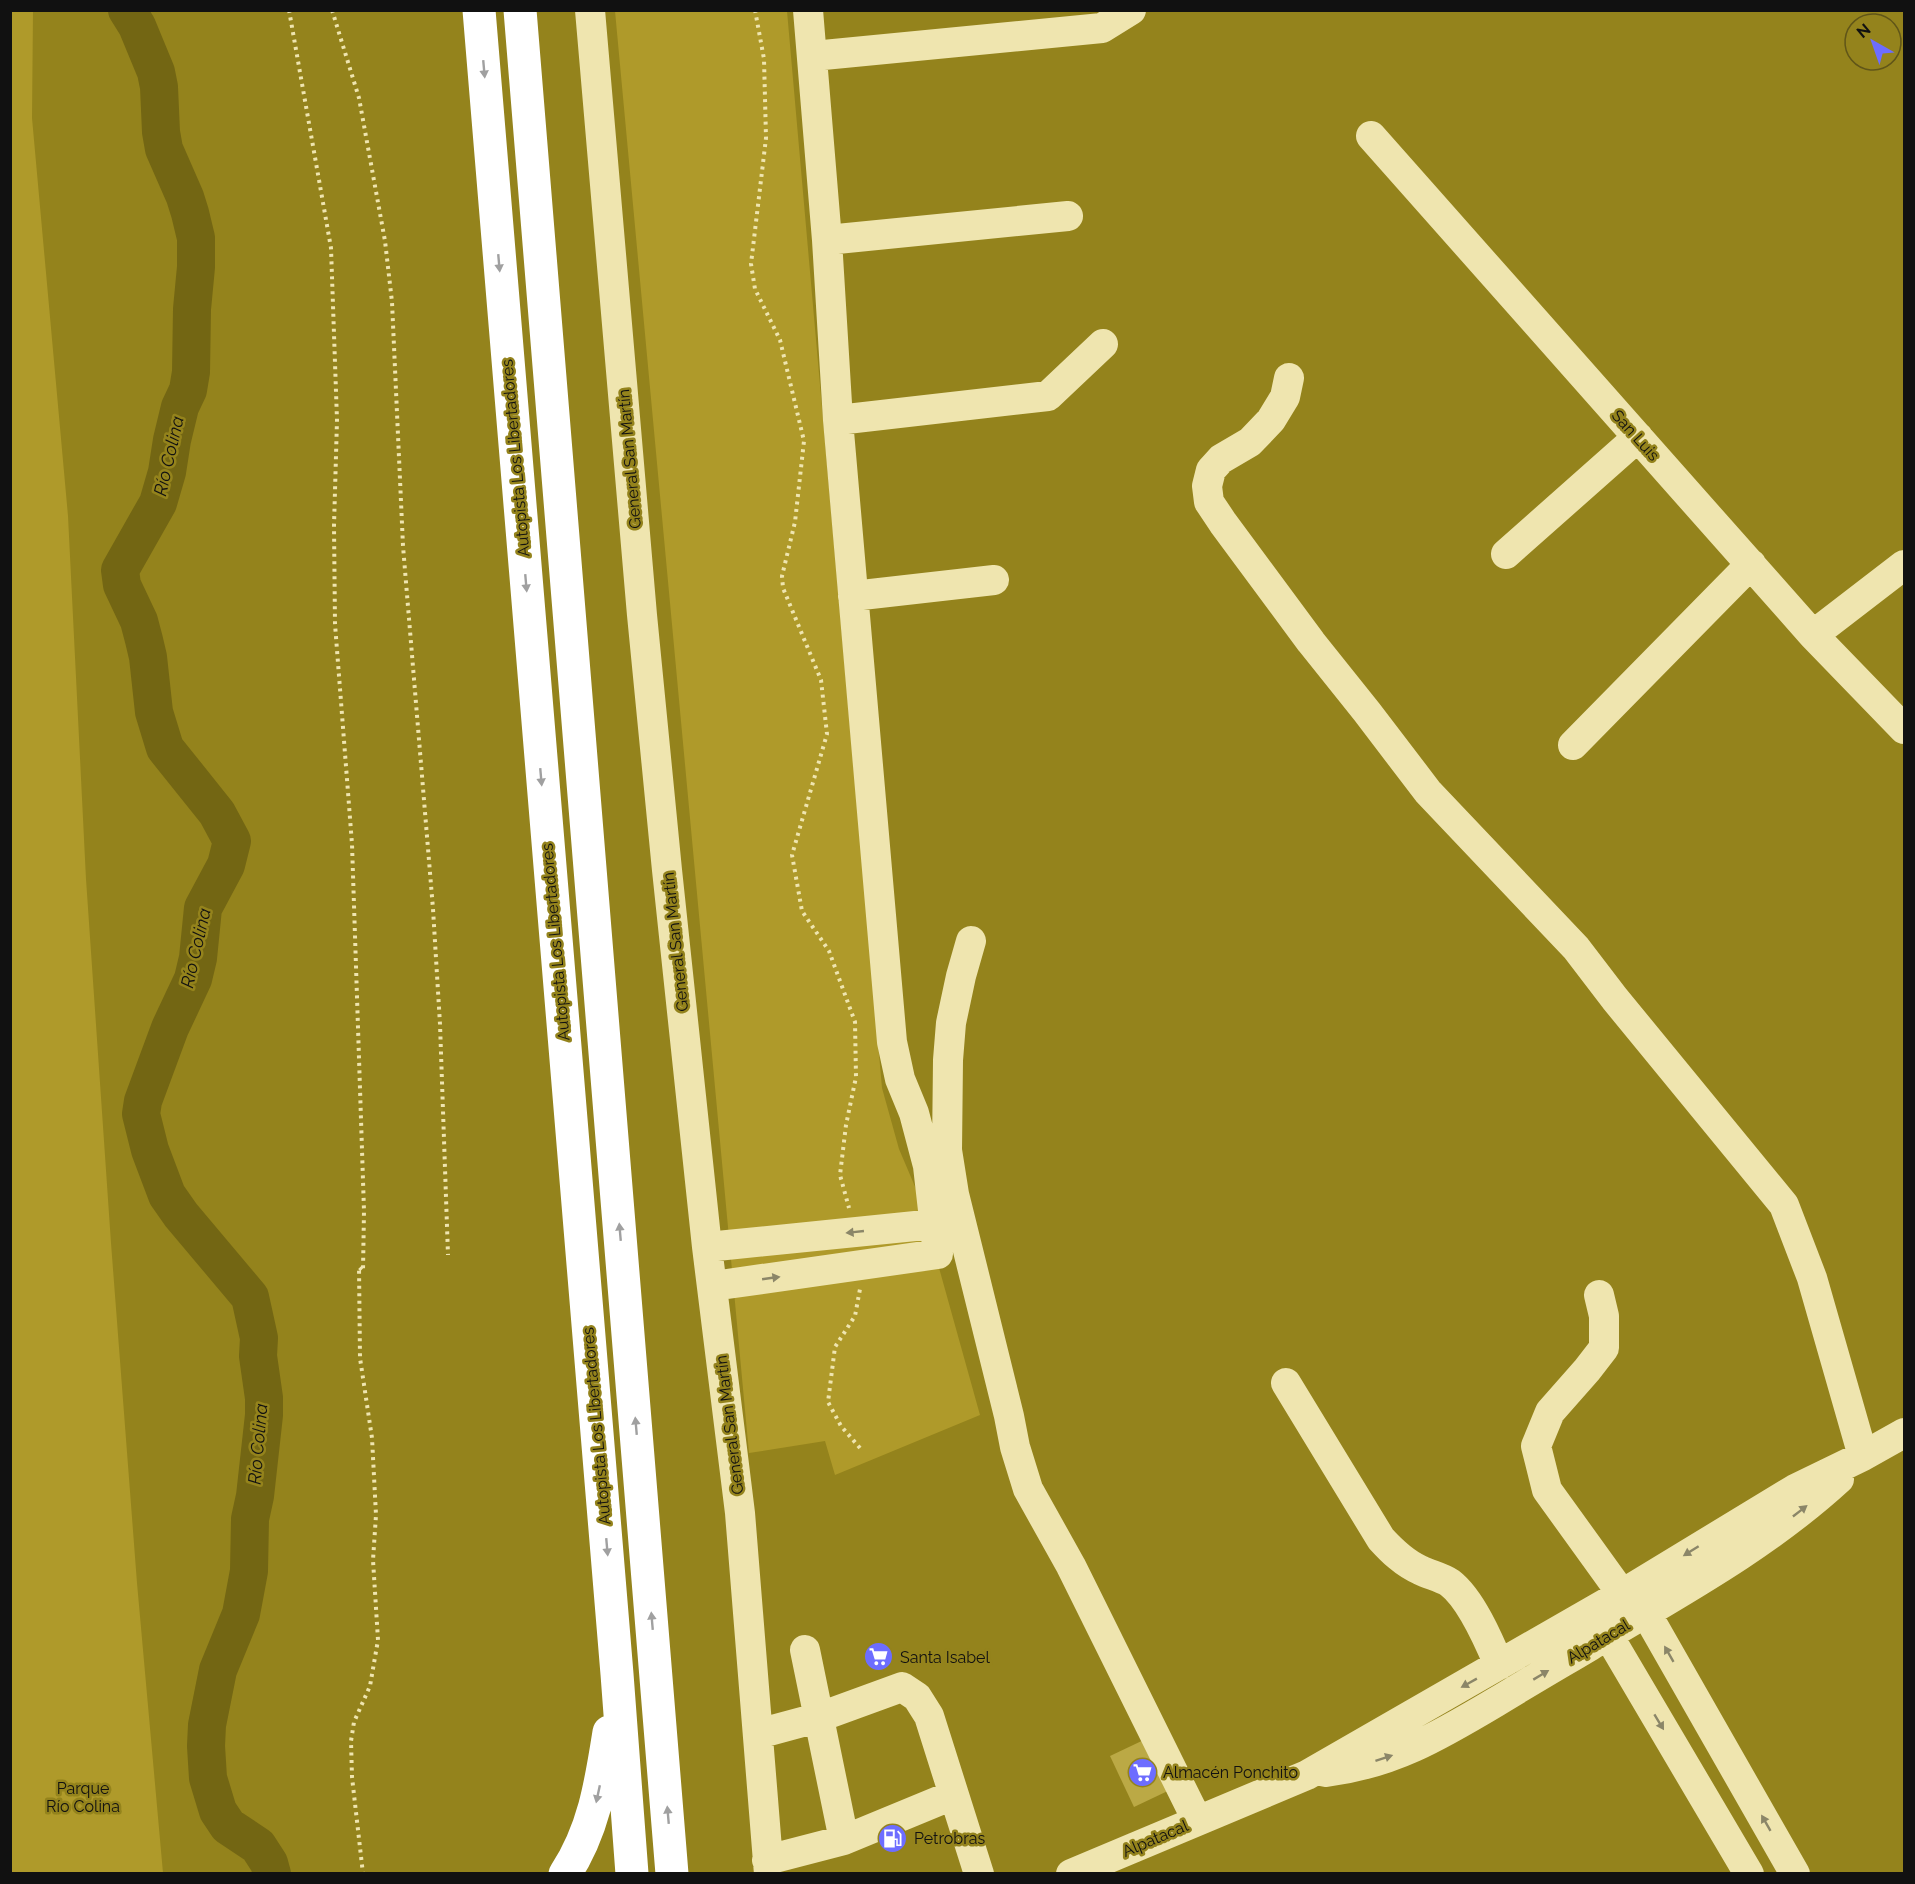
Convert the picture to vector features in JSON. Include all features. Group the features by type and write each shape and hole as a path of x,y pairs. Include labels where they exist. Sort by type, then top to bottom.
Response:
{"highway":[{"name":"Autopista Los Libertadores","path":"479,10 618,1674 632,1874"},
{"path":"520,10 672,1874"},
{"path":"565,1874 584,1840 598,1797 618,1674"}],"street":[{"name":"General San Martín","path":"590,10 642,615 707,1247 740,1513 768,1867"},
{"path":"713,1286 938,1254 928,1166 914,1113 900,1079 892,1042 838,420 827,240 808,10"},
{"path":"813,56 1102,28 1131,10"},
{"name":"San Luis","path":"1371,136 1813,635 1905,729"},
{"path":"827,240 1068,216"},
{"path":"838,420 1048,396 1102,344"},
{"path":"1289,378 1285,397 1266,426 1250,442 1221,459 1211,470 1207,486 1209,502 1222,523 1311,642 1428,792 1576,948 1784,1205 1812,1278 1863,1456"},
{"path":"1506,554 1638,437"},
{"path":"1573,745 1750,564"},
{"path":"1813,635 1905,565"},
{"path":"853,596 994,580"},
{"path":"971,941 951,1023 948,1060 947,1150 954,1194 1015,1447 1028,1489 1071,1566 1197,1820"},
{"path":"707,1247 935,1224"},
{"path":"1599,1295 1604,1316 1604,1347 1550,1412 1536,1446 1547,1490 1622,1594"},
{"path":"1286,1383 1381,1539 1408,1564 1440,1577 1456,1589 1486,1635 1499,1665"},
{"name":"Alpatacal","path":"1307,1775 1367,1764 1411,1749 1437,1737 1646,1613 1747,1533 1795,1489 1863,1456 1905,1432"},
{"name":"Alpatacal","path":"1071,1874 1307,1775 1343,1752 1622,1594 1747,1533"},
{"path":"1646,1613 1795,1874"},
{"path":"1608,1635 1749,1874"},
{"path":"805,1650 817,1718 844,1840"},
{"path":"758,1734 817,1718 902,1687 917,1697 929,1716 979,1874"},
{"path":"1420,1710 1422,1724 1426,1730 1437,1737"},
{"path":"768,1867 844,1840 953,1795"}],"path":[{"path":"289,10 331,248 336,420 335,624 352,844 364,1211 363,1271 359,1267 360,1358 372,1438 376,1515 374,1560 378,1640 370,1686 354,1722 351,1741 352,1777 363,1874"},
{"path":"332,10 359,98 385,241 392,302 403,546 440,1024 448,1254"},
{"path":"755,10 764,58 766,138 751,264 755,289 780,340 804,441 795,522 782,576 783,588 821,680 827,734 792,855 802,911 829,951 855,1022 856,1077 846,1125 840,1175 856,1232"},
{"path":"858,1266 860,1295 855,1316 835,1347 828,1402 841,1426 860,1448"}],"green space":[{"name":"Parque Río Colina","path":"10,11 33,11 32,118 68,516 86,879 111,1243 137,1583 163,1873 11,1873"},
{"path":"615,11 787,11 882,1088 899,1149 919,1196 980,1415 835,1475 825,1441 749,1453"}],"building":[{"name":"Almacén Ponchito","path":"1150,1737 1174,1788 1134,1807 1110,1756"}],"waterway":[{"name":"Río Colina","path":"127,10 137,26 156,72 164,149 190,213 196,238 196,267 192,309 191,372 188,390 180,407 167,472 158,503 120,570 122,585 139,621 144,640 154,712 165,748 217,813 232,841 226,865 203,908 198,958 193,979 170,1028 143,1101 141,1114 150,1150 167,1195 250,1297 259,1338 258,1356 264,1415 255,1496 250,1519 249,1571 241,1614 218,1670 207,1725 206,1746 208,1778 218,1811 228,1826 258,1846 269,1863 272,1874"}],"place":[{"name":"Santa Isabel","path":"879,1657"},
{"name":"Almacén Ponchito","path":"1142,1772"},
{"name":"Petrobras","path":"893,1838"}]}
